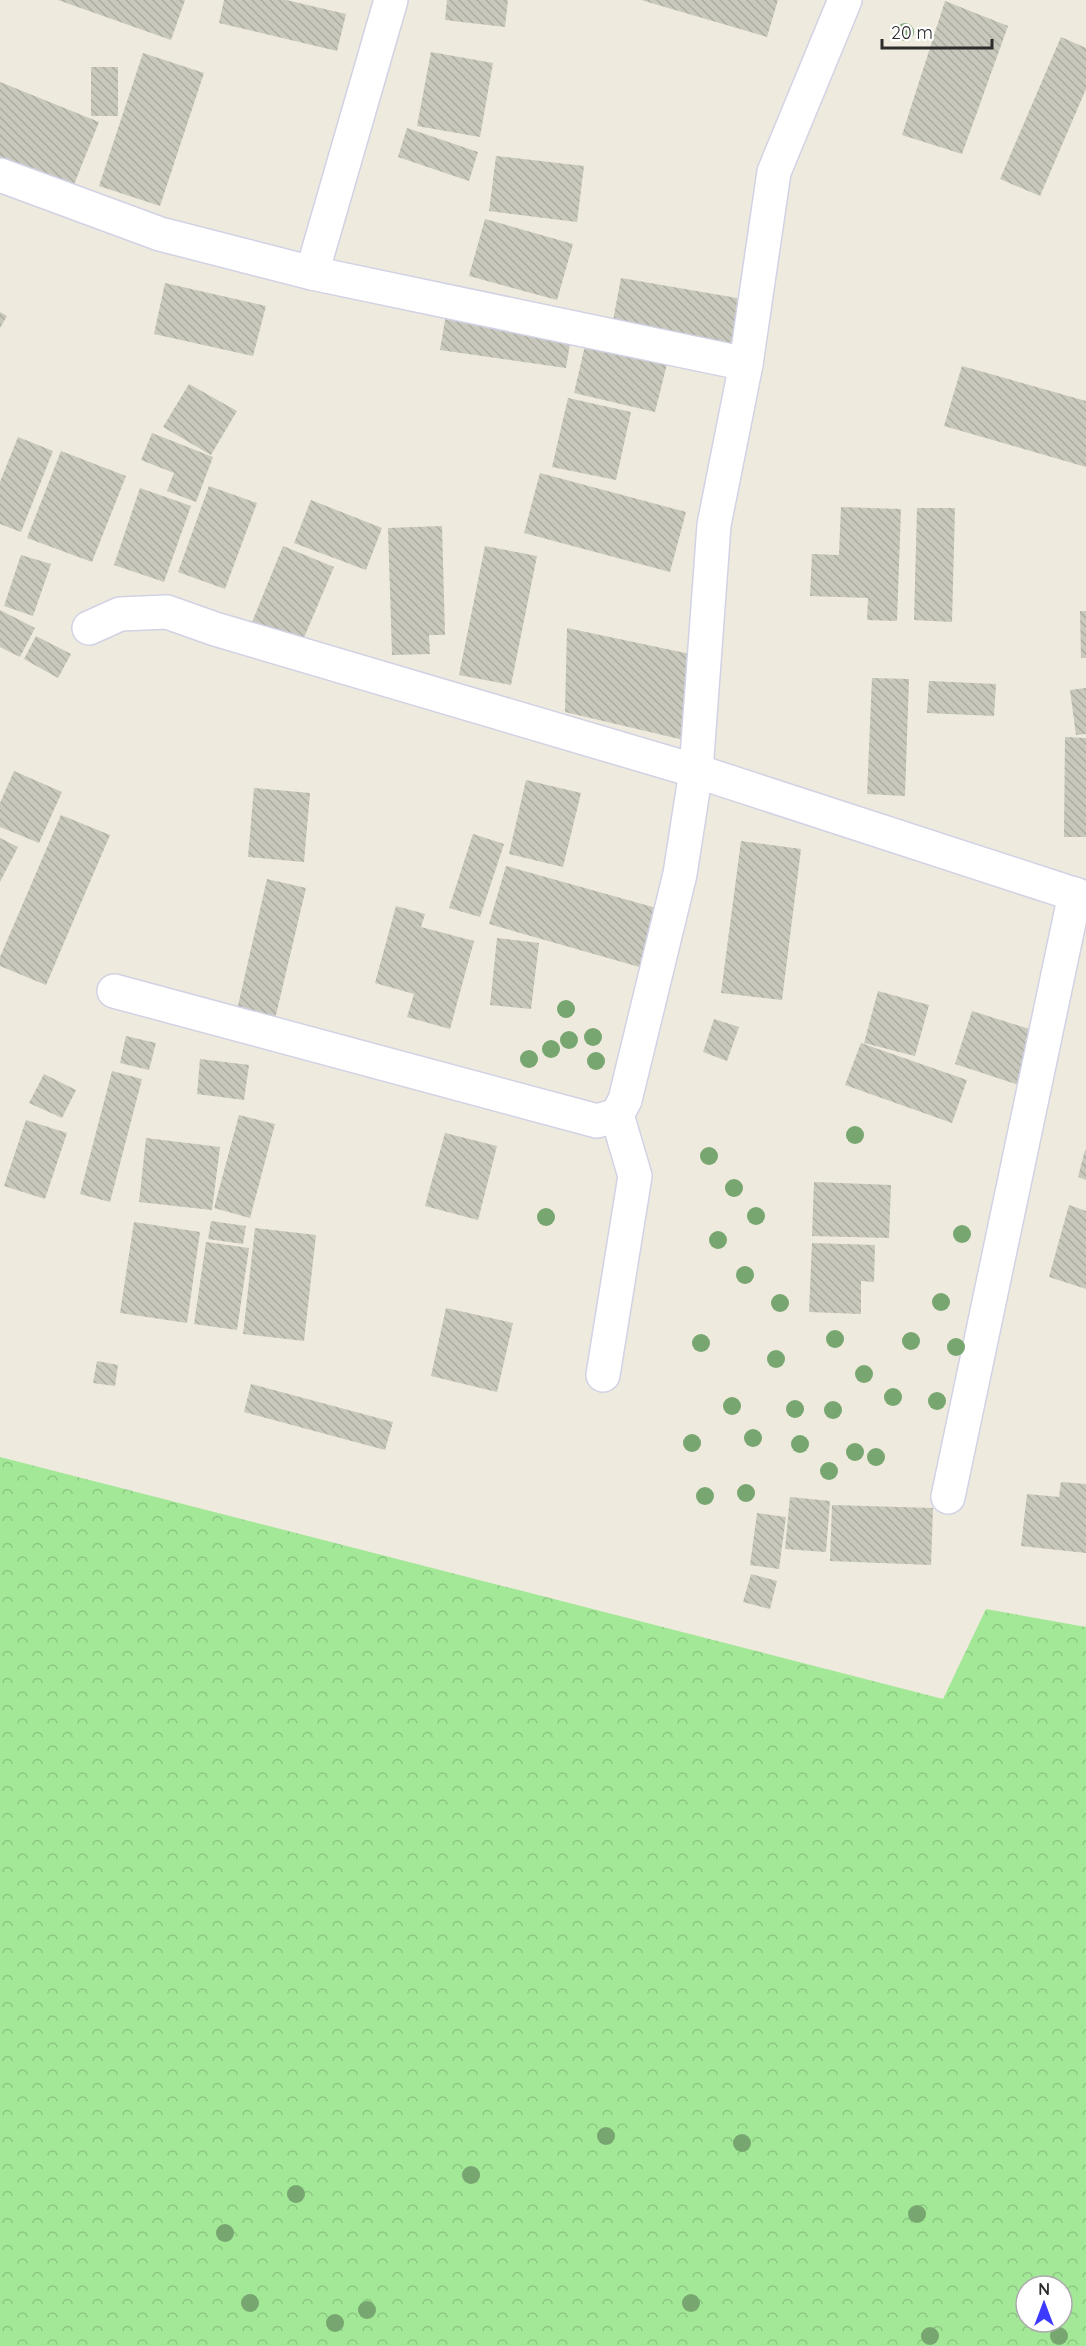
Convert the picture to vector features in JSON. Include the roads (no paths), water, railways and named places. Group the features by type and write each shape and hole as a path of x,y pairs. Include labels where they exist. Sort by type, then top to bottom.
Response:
{"street":[{"path":"312,273 391,0"},
{"path":"114,991 597,1121 617,1115 626,1100 680,874 696,771 714,525 746,364 774,172 845,0"},
{"path":"0,175 160,234 312,273 746,364"},
{"path":"90,628 120,614 167,612 216,629 696,771 1080,896 948,1497"},
{"path":"603,1375 635,1176 617,1115"}]}
